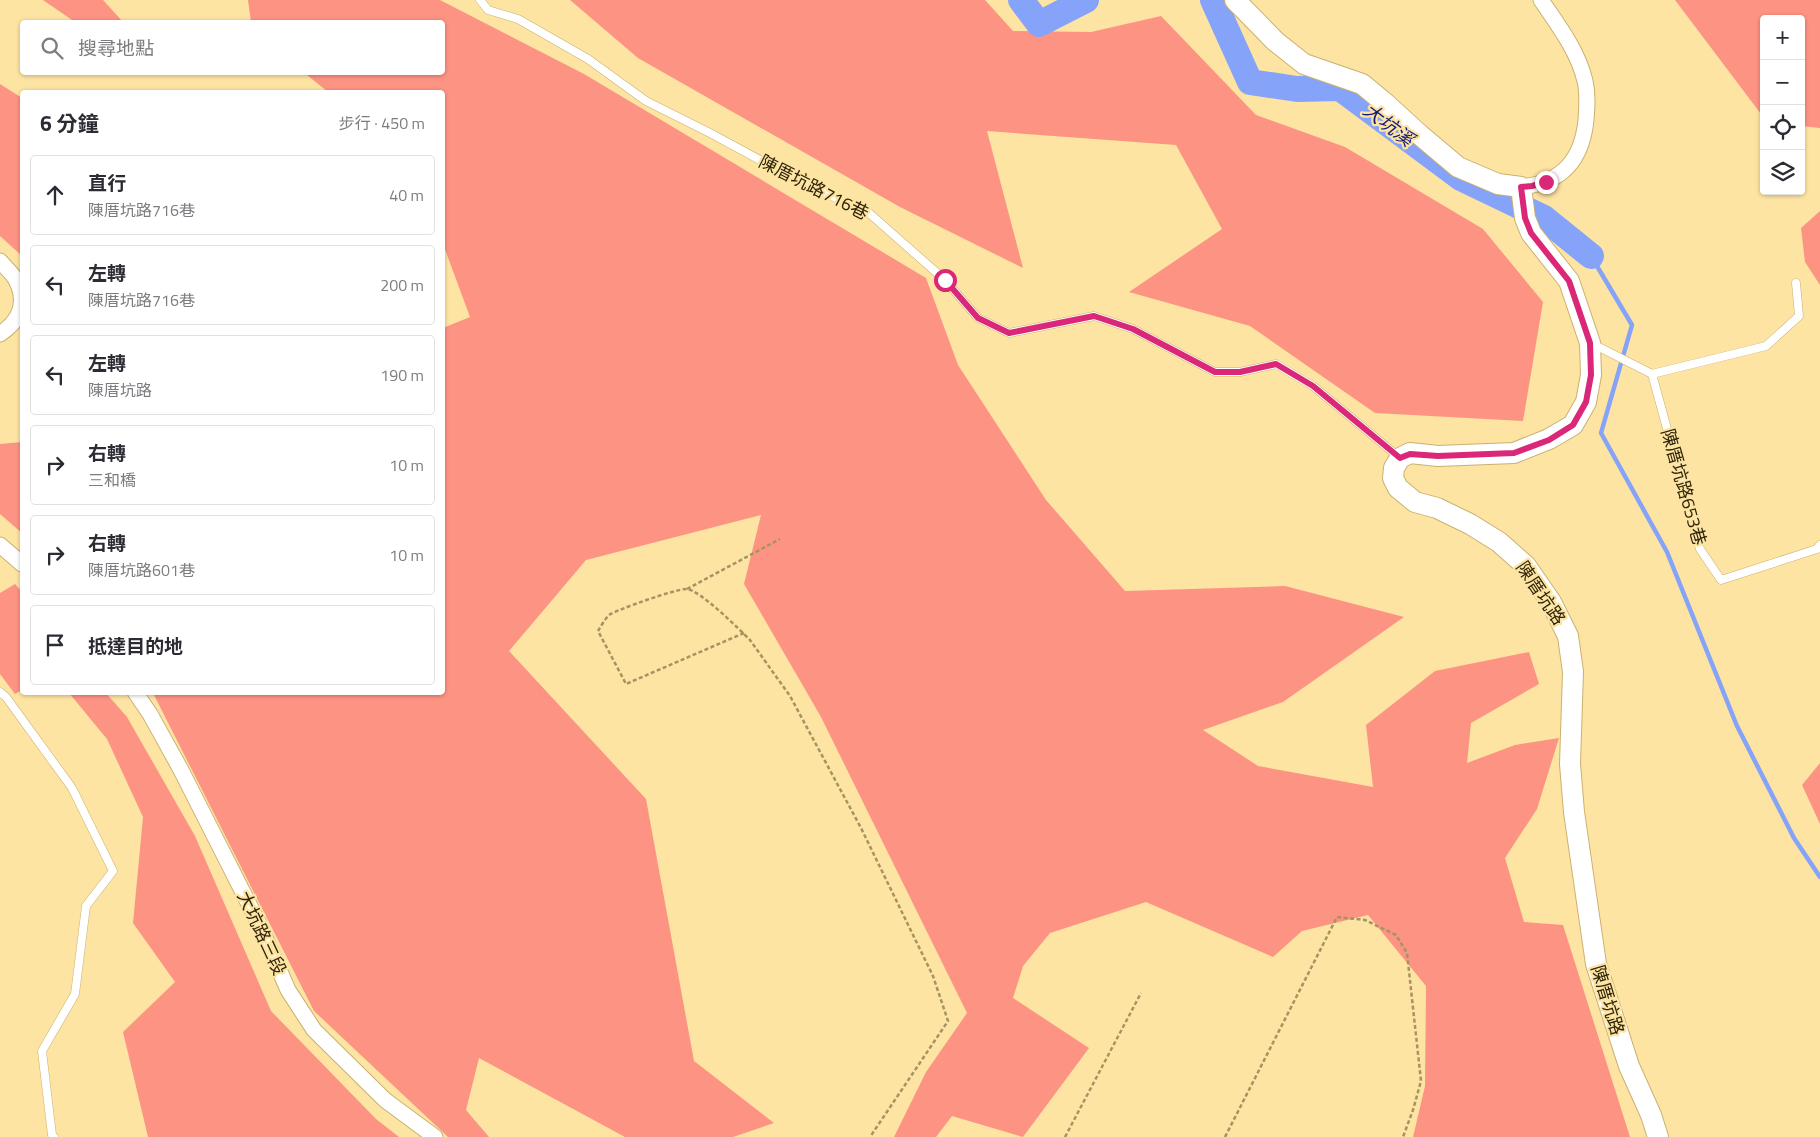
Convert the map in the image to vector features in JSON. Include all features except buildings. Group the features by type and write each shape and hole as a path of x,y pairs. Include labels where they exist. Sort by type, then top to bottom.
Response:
{"street":[{"path":"1235,0 1275,42 1304,64 1362,84 1458,166 1498,184 1521,190 1546,182 1570,165 1580,151 1585,130 1587,106 1585,82 1574,52 1541,0"},
{"path":"1400,458 1410,454 1438,456 1514,453 1549,440 1573,425 1586,402 1591,375 1590,343 1569,281 1531,233 1525,218 1521,190"},
{"path":"0,261 15,279 20,292"},
{"path":"11,329 20,313"},
{"name":"陳厝坑路","path":"1400,458 1394,468 1393,478 1398,488 1415,502 1437,508 1470,524 1499,542 1526,566 1551,602 1568,636 1573,672 1570,764 1574,812 1596,964 1629,1066 1651,1115 1658,1137"},
{"path":"0,545 20,562"},
{"name":"大坑路三段","path":"137,695 182,770 261,928 288,990 314,1030 385,1100 435,1137"}],"lane":[{"name":"陳厝坑路716巷","path":"480,0 488,10 518,19 588,59 646,101 795,179 869,213 945,280 978,318 1009,333 1094,316 1133,329 1215,372 1240,372 1276,364 1313,386 1400,458"},
{"path":"1590,343 1652,374 1766,346 1799,316 1796,282"},
{"name":"陳厝坑路653巷","path":"1652,374 1700,549 1721,580 1817,549 1820,545"},
{"path":"0,692 6,697 72,788 113,871 86,906 75,994 42,1050 52,1135 54,1137"}],"path":[{"path":"744,634 626,684 598,631 609,615 671,592 687,589 780,539"},
{"path":"687,589 702,597 744,634 790,696 861,828 933,976 948,1021 870,1137"},
{"path":"1224,1137 1337,917 1365,920 1396,935 1407,953 1420,1081 1413,1110 1403,1137"},
{"path":"1066,1137 1141,993"}],"shaded area":[{"path":"43,0 103,0 121,20 72,20"},
{"path":"248,0 440,0 584,74 926,278 958,365 1046,500 1125,591 1285,586 1404,617 1283,702 1203,730 1258,766 1373,787 1366,725 1435,671 1529,652 1539,684 1471,723 1467,763 1515,745 1559,738 1537,809 1505,858 1524,922 1563,925 1630,1137 1413,1137 1425,1086 1426,986 1368,915 1302,931 1273,957 1146,902 1050,933 1023,966 1013,998 1089,1048 1023,1137 952,1116 936,1137 894,1137 926,1072 967,1013 821,717 744,584 761,515 586,560 509,651 646,799 694,1061 774,1123 733,1137 625,1137 479,1058 466,1110 489,1137 448,1137 314,1011 154,695 445,695 445,327 470,317 445,249 445,90 326,90 307,75 445,75 445,20 251,20"},
{"path":"570,0 985,0 1013,31 1091,32 1161,16 1256,115 1345,147 1483,229 1543,302 1523,421 1375,413 1250,326 1129,292 1222,229 1176,145 987,131 1023,268 900,207 638,58"},
{"path":"1675,0 1820,0 1820,128 1805,126 1805,15 1760,15 1760,113"},
{"path":"0,84 20,97 20,254 0,236"},
{"path":"1820,211 1820,285 1805,262 1801,228"},
{"path":"20,442 20,531 0,514 0,444"},
{"path":"15,584 20,590 20,691 15,694 0,674 0,593"},
{"path":"71,695 108,695 127,717 195,836 271,1011 376,1119 399,1137 148,1137 123,1032 175,982 133,923 143,817 107,739"},
{"path":"1820,763 1820,824 1802,785"}],"waterway":[{"name":"大坑溪","path":"1021,0 1039,24 1086,0"},
{"name":"大坑溪","path":"1213,0 1250,82 1297,89 1340,88 1461,178 1544,218 1591,256"},
{"path":"1591,256 1632,325 1601,433 1667,552 1737,726 1794,838 1820,877"}],"route":[{"path":"945,280 978,318 1009,333 1052,326 1094,316 1133,329 1215,372 1240,372 1276,364 1313,386 1400,458 1410,454 1438,456 1514,453 1549,440 1573,425 1586,402 1591,375 1590,343 1569,281 1531,233 1525,218 1521,187 1546,182"}]}
